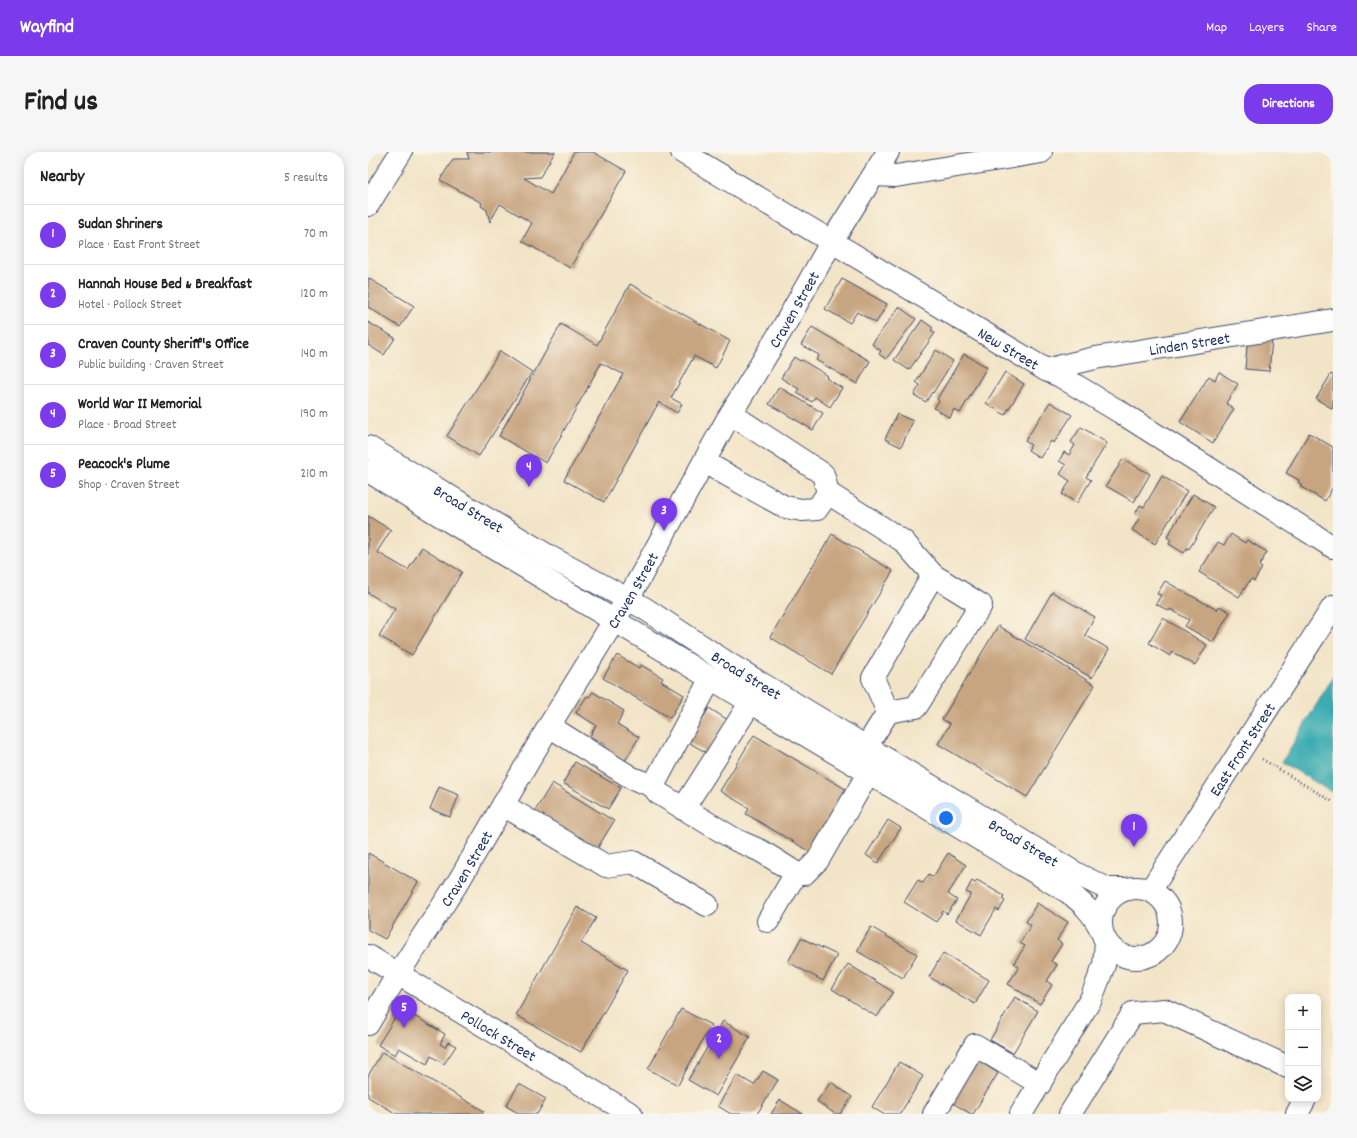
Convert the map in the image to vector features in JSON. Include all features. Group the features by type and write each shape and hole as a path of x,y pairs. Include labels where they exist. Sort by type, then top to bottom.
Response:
{"street":[{"path":"368,205 401,152"},
{"name":"New Street","path":"682,152 1046,370 1060,376 1120,412 1333,547"},
{"name":"Craven Street","path":"368,1024 398,974 460,879 549,726 628,599 731,414 784,326 832,241 888,152"},
{"path":"874,175 896,176 1041,152"},
{"name":"Linden Street","path":"1046,370 1095,358 1333,320"},
{"path":"731,414 823,474 828,493 903,541 933,575 981,605 916,707 888,712 866,747"},
{"name":"Broad Street","path":"368,447 550,557 662,619 729,664 1077,874 1108,889 1139,890"},
{"path":"704,462 785,507 802,510 817,508 828,493"},
{"name":"Broad Street","path":"368,471 1068,892 1085,906 1098,922 1104,937"},
{"path":"888,712 873,678 933,575"},
{"name":"East Front Street","path":"1139,890 1333,607"},
{"path":"653,786 711,678"},
{"path":"684,809 751,702"},
{"path":"549,726 632,778 653,786 658,793 736,840 761,850 796,873 804,874 818,860 868,772"},
{"path":"503,805 606,866 633,862 707,905"},
{"path":"768,921 796,873"},
{"path":"1021,1114 1091,999 1104,966 1104,937 1100,922 1106,904 1112,897 1120,892 1139,890 1156,895 1166,905 1170,912 1171,927 1169,935 1162,947 1156,952 1116,973 1091,999"},
{"path":"1104,937 1112,949 1126,957 1142,958"},
{"name":"Pollock Street","path":"368,956 631,1114"},
{"path":"1070,1114 1133,1013 1164,1010 1286,1066"},
{"path":"934,1114 976,1045 1040,1084"},
{"path":"1296,1114 1303,1102"}],"path":[{"path":"1262,759 1333,802"}],"water":[{"path":"1333,677 1333,793 1282,762"}],"building":[{"path":"467,152 555,152 540,177 524,178 551,194 574,152 593,152 626,171 570,268 522,241 532,223 500,204 490,222 487,210 481,206 482,203 440,180 453,159 469,159"},
{"path":"368,278 414,306 400,327 368,307"},
{"path":"842,279 887,304 876,323 857,312 850,323 825,309"},
{"path":"630,284 730,341 716,368 694,356 671,398 682,404 677,413 659,402 604,502 564,480 623,374 601,363 546,463 499,436 561,324 597,345"},
{"path":"899,307 916,319 886,359 879,354 881,351 872,344"},
{"path":"922,320 933,328 931,330 935,333 909,370 894,360"},
{"path":"368,322 395,338 384,355 368,345"},
{"path":"812,327 870,361 857,384 816,360 819,355 801,345"},
{"path":"1248,337 1272,339 1269,371 1245,369"},
{"path":"936,350 953,361 926,402 914,395 920,385 916,382"},
{"path":"500,351 532,372 479,456 447,436"},
{"path":"964,354 987,367 960,413 954,409 950,418 934,408 939,401 937,399"},
{"path":"794,357 800,361 802,360 828,376 826,378 842,388 830,407 815,397 812,402 797,393 799,389 781,378"},
{"path":"1005,372 1024,384 1005,415 986,403"},
{"path":"1219,372 1238,384 1226,403 1234,409 1213,443 1180,422 1209,376 1215,380"},
{"path":"1331,374 1333,375 1333,409 1316,399"},
{"path":"779,387 823,413 813,430 769,404"},
{"path":"1050,402 1072,415 1054,443 1051,441 1040,458 1028,450 1031,445 1025,441"},
{"path":"897,414 913,421 901,447 885,439"},
{"path":"1081,427 1107,443 1086,477 1091,480 1077,503 1062,494 1070,481 1060,474 1066,465 1059,461 1064,452 1069,455 1075,445 1071,442"},
{"path":"1309,433 1333,447 1333,487 1325,501 1301,487 1301,484 1298,482 1299,480 1286,473"},
{"path":"1123,459 1150,474 1134,502 1106,486"},
{"path":"1162,476 1187,491 1155,544 1132,530 1140,517 1135,514 1140,505 1144,507"},
{"path":"1193,494 1214,507 1189,549 1187,548 1184,553 1169,544 1171,540 1167,537"},
{"path":"368,516 391,530 377,552 408,570 422,547 462,572 412,655 379,636 395,609 368,593"},
{"path":"832,534 893,571 831,674 770,637"},
{"path":"1231,534 1245,543 1247,540 1267,552 1259,566 1262,568 1254,581 1251,579 1239,597 1199,572 1218,542 1224,545"},
{"path":"1165,581 1217,610 1219,606 1230,612 1213,642 1185,626 1189,620 1170,609 1169,611 1156,604 1161,595 1157,594"},
{"path":"1052,592 1095,617 1085,635 1109,649 1092,678 1025,639"},
{"path":"1163,618 1207,645 1195,665 1172,652 1170,656 1149,643"},
{"path":"998,626 1095,685 1027,797 938,744 950,724 942,719"},
{"path":"617,655 639,668 641,665 663,678 661,681 684,695 670,718 603,678"},
{"path":"593,692 624,711 617,724 639,737 625,761 603,748 605,745 590,736 596,725 576,713 587,696 589,697"},
{"path":"709,708 728,720 707,753 688,742"},
{"path":"754,735 854,794 817,856 746,814 749,808 720,791"},
{"path":"575,762 621,788 608,809 563,783"},
{"path":"552,783 614,821 595,852 532,816"},
{"path":"439,787 459,795 450,817 430,809"},
{"path":"888,820 901,828 878,863 866,855"},
{"path":"368,853 418,882 385,939 368,930"},
{"path":"948,853 966,865 948,894 957,900 947,914 943,911 936,922 904,902 918,880 923,883 929,874 933,877"},
{"path":"977,880 1004,896 1002,899 1005,901 999,911 996,909 981,935 956,920 971,894 966,892 972,881 975,883"},
{"path":"1037,903 1068,922 1057,940 1062,944 1051,961 1057,965 1047,981 1052,985 1040,1004 1008,984 1019,967 1014,963 1025,946 1020,943 1031,925 1026,922"},
{"path":"577,907 596,918 581,943 628,970 581,1052 516,1015"},
{"path":"871,927 917,954 903,978 857,951"},
{"path":"801,938 837,955 823,981 788,962"},
{"path":"943,953 989,980 975,1004 929,977"},
{"path":"848,964 893,992 877,1017 832,989"},
{"path":"1015,997 1038,1011 1013,1053 990,1040"},
{"path":"401,1008 445,1034 440,1044 445,1047 448,1042 456,1046 444,1064 431,1056 427,1064 399,1048 395,1055 378,1045"},
{"path":"681,1009 711,1025 678,1085 648,1069"},
{"path":"723,1021 750,1037 716,1096 688,1080"},
{"path":"382,1052 484,1111 482,1114 397,1114 368,1097 368,1076"},
{"path":"976,1059 998,1073 973,1114 971,1114 951,1102"},
{"path":"899,1062 923,1076 900,1114 883,1114 872,1107"},
{"path":"763,1071 778,1080 757,1114 731,1114 718,1106 737,1075 754,1085"},
{"path":"831,1082 852,1097 840,1114 835,1114 817,1101"},
{"path":"519,1084 546,1099 537,1114 520,1114 506,1106"},
{"path":"780,1100 803,1114 771,1114"}],"place":[{"name":"World War II Memorial","path":"529,487"},
{"name":"Craven County Sheriff's Office","path":"664,531"},
{"name":"Sudan Shriners","path":"1134,847"},
{"name":"Peacock's Plume","path":"404,1028"},
{"name":"Hannah House Bed & Breakfast","path":"719,1059"}]}
